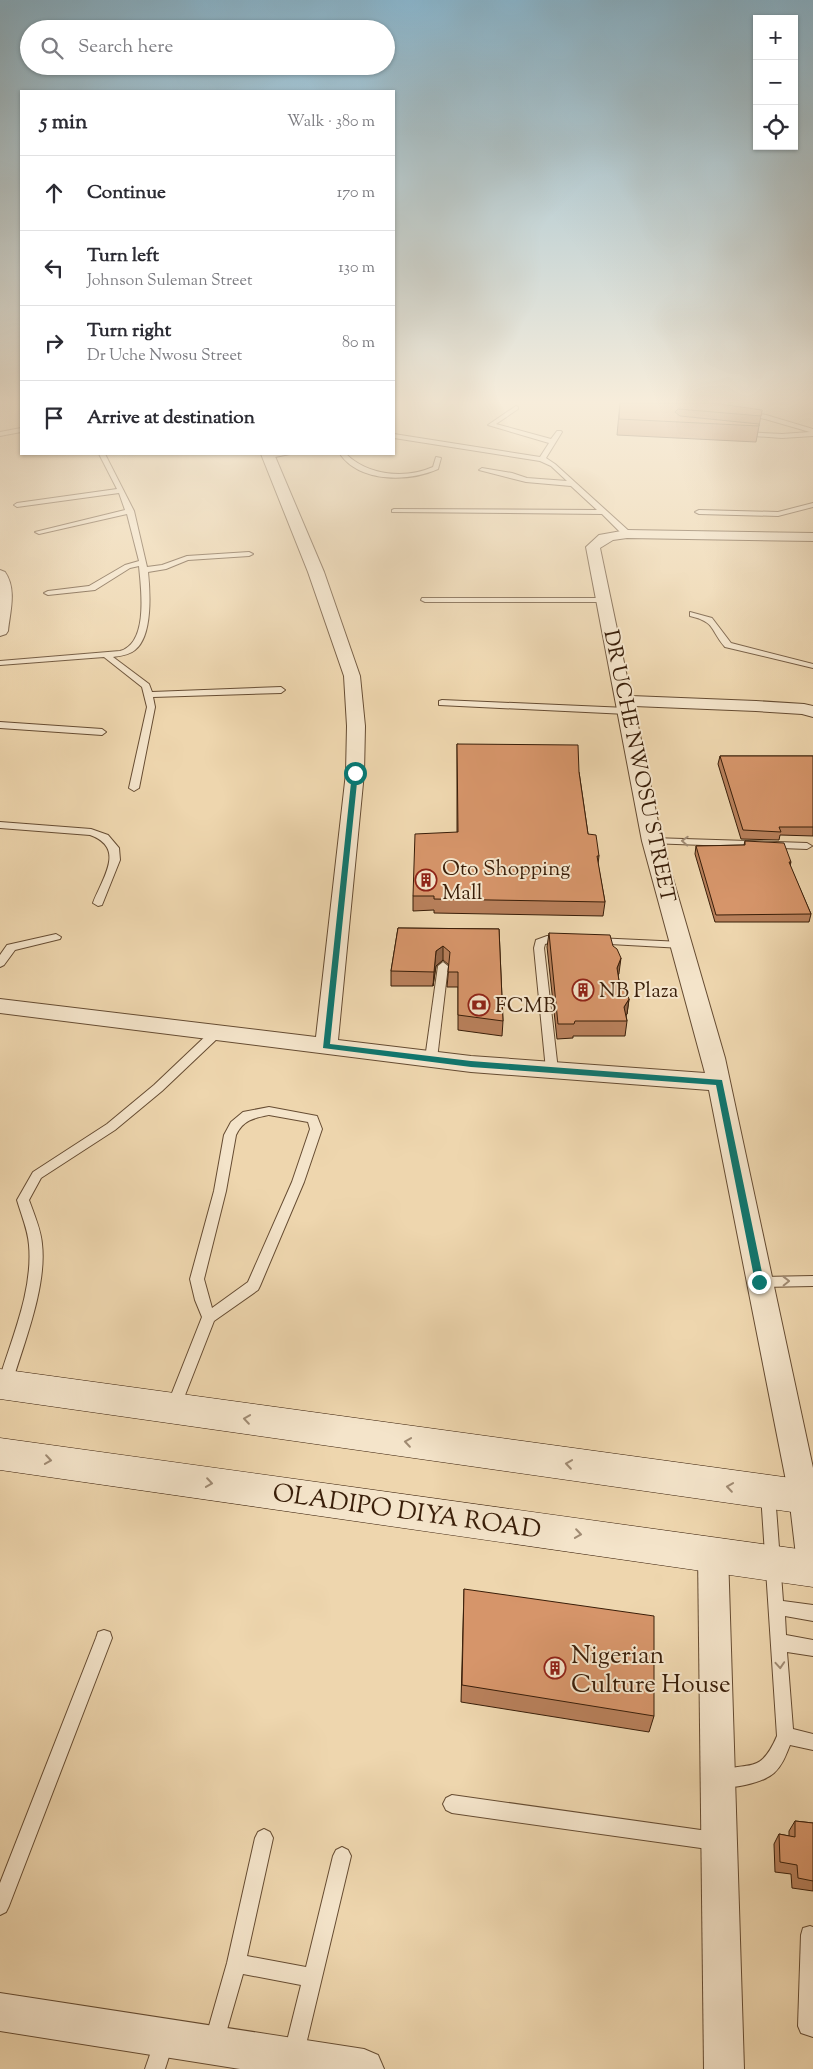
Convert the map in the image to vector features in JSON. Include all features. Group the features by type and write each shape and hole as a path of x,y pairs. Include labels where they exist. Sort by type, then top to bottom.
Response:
{"main road":[{"path":"2,1384 808,1497"},
{"name":"OLADIPO DIYA ROAD","path":"0,1454 713,1553 772,1564 813,1569"}],"street":[{"path":"291,500 352,676 356,726 355,773 326,1046"},
{"name":"DR UCHE NWOSU STREET","path":"813,537 627,534 606,537 597,541 593,547 652,841 719,1082 759,1282 808,1497 813,1564"},
{"path":"0,575 5,595 0,631"},
{"path":"626,706 756,706 804,709 813,712"},
{"path":"0,1006 431,1059 719,1082"},
{"path":"713,1553 724,2069"},
{"path":"0,2012 160,2053 214,2044 364,2069"}],"lane":[{"path":"17,505 61,500"},
{"path":"0,663 106,655 131,650 140,639 145,600 142,566 137,535 125,500"},
{"path":"590,500 627,534"},
{"path":"699,512 778,514 813,505"},
{"path":"39,532 130,511"},
{"path":"394,511 603,512"},
{"path":"48,593 92,588 108,580 128,565 163,567 187,558 249,554"},
{"path":"425,600 604,600"},
{"path":"694,614 714,621 724,642 728,645 813,666"},
{"path":"106,655 146,686 148,695 150,707 134,788"},
{"path":"148,695 281,690"},
{"path":"442,703 626,706"},
{"path":"0,725 102,732"},
{"path":"0,825 91,832 105,837 114,848 115,860 98,903"},
{"path":"652,841 807,846"},
{"path":"0,963 11,948 56,937"},
{"path":"552,1070 539,948 540,942 547,939 682,945"},
{"path":"431,1059 443,966"},
{"path":"2,1384 28,1308 34,1278 36,1244 23,1200 37,1175 111,1127 158,1088 216,1033"},
{"path":"173,1408 209,1317 253,1286 298,1182 316,1130 313,1119 269,1111 247,1115 235,1125 230,1135 220,1191 197,1279 202,1300 209,1317"},
{"path":"759,1282 813,1281"},
{"path":"718,1779 761,1773 777,1758 785,1736 768,1492"},
{"path":"775,1607 813,1613"},
{"path":"0,1906 104,1638"},
{"path":"778,1642 813,1648"},
{"path":"785,1736 813,1742"},
{"path":"452,1804 719,1842"},
{"path":"214,2044 236,1963 264,1838"},
{"path":"293,2058 314,1978 342,1856"},
{"path":"813,1936 810,1935 808,2026 813,2028"},
{"path":"236,1963 314,1978"}],"building":[{"path":"457,744 578,745 579,772 588,834 596,835 599,856 597,856 605,902 434,899 434,896 413,896 415,834 458,832"},
{"path":"720,756 813,756 813,827 779,827 781,832 743,830"},
{"path":"745,841 784,843 791,862 789,862 811,914 716,915 696,846 745,845"},
{"name":"FCMB","path":"398,928 499,929 503,1021 458,1015 458,972 448,972 450,952 443,946 436,951 434,972 391,971"},
{"name":"NB Plaza","path":"549,933 610,935 613,946 617,949 621,958 617,968 620,987 626,991 629,999 624,1007 627,1021 575,1021 574,1024 558,1024"},
{"name":"Nigerian Culture House","path":"464,1589 654,1616 654,1716 462,1685"},
{"path":"795,1821 813,1823 813,1881 798,1878 797,1865 780,1862 779,1834 795,1837"}],"place":[{"name":"Oto Shopping Mall","path":"426,880"},
{"name":"NB Plaza","path":"583,990"},
{"name":"FCMB","path":"479,1005"},
{"name":"Nigerian Culture House","path":"555,1668"}],"route":[{"path":"355,773 326,1046 471,1064 719,1082 759,1282"}]}
